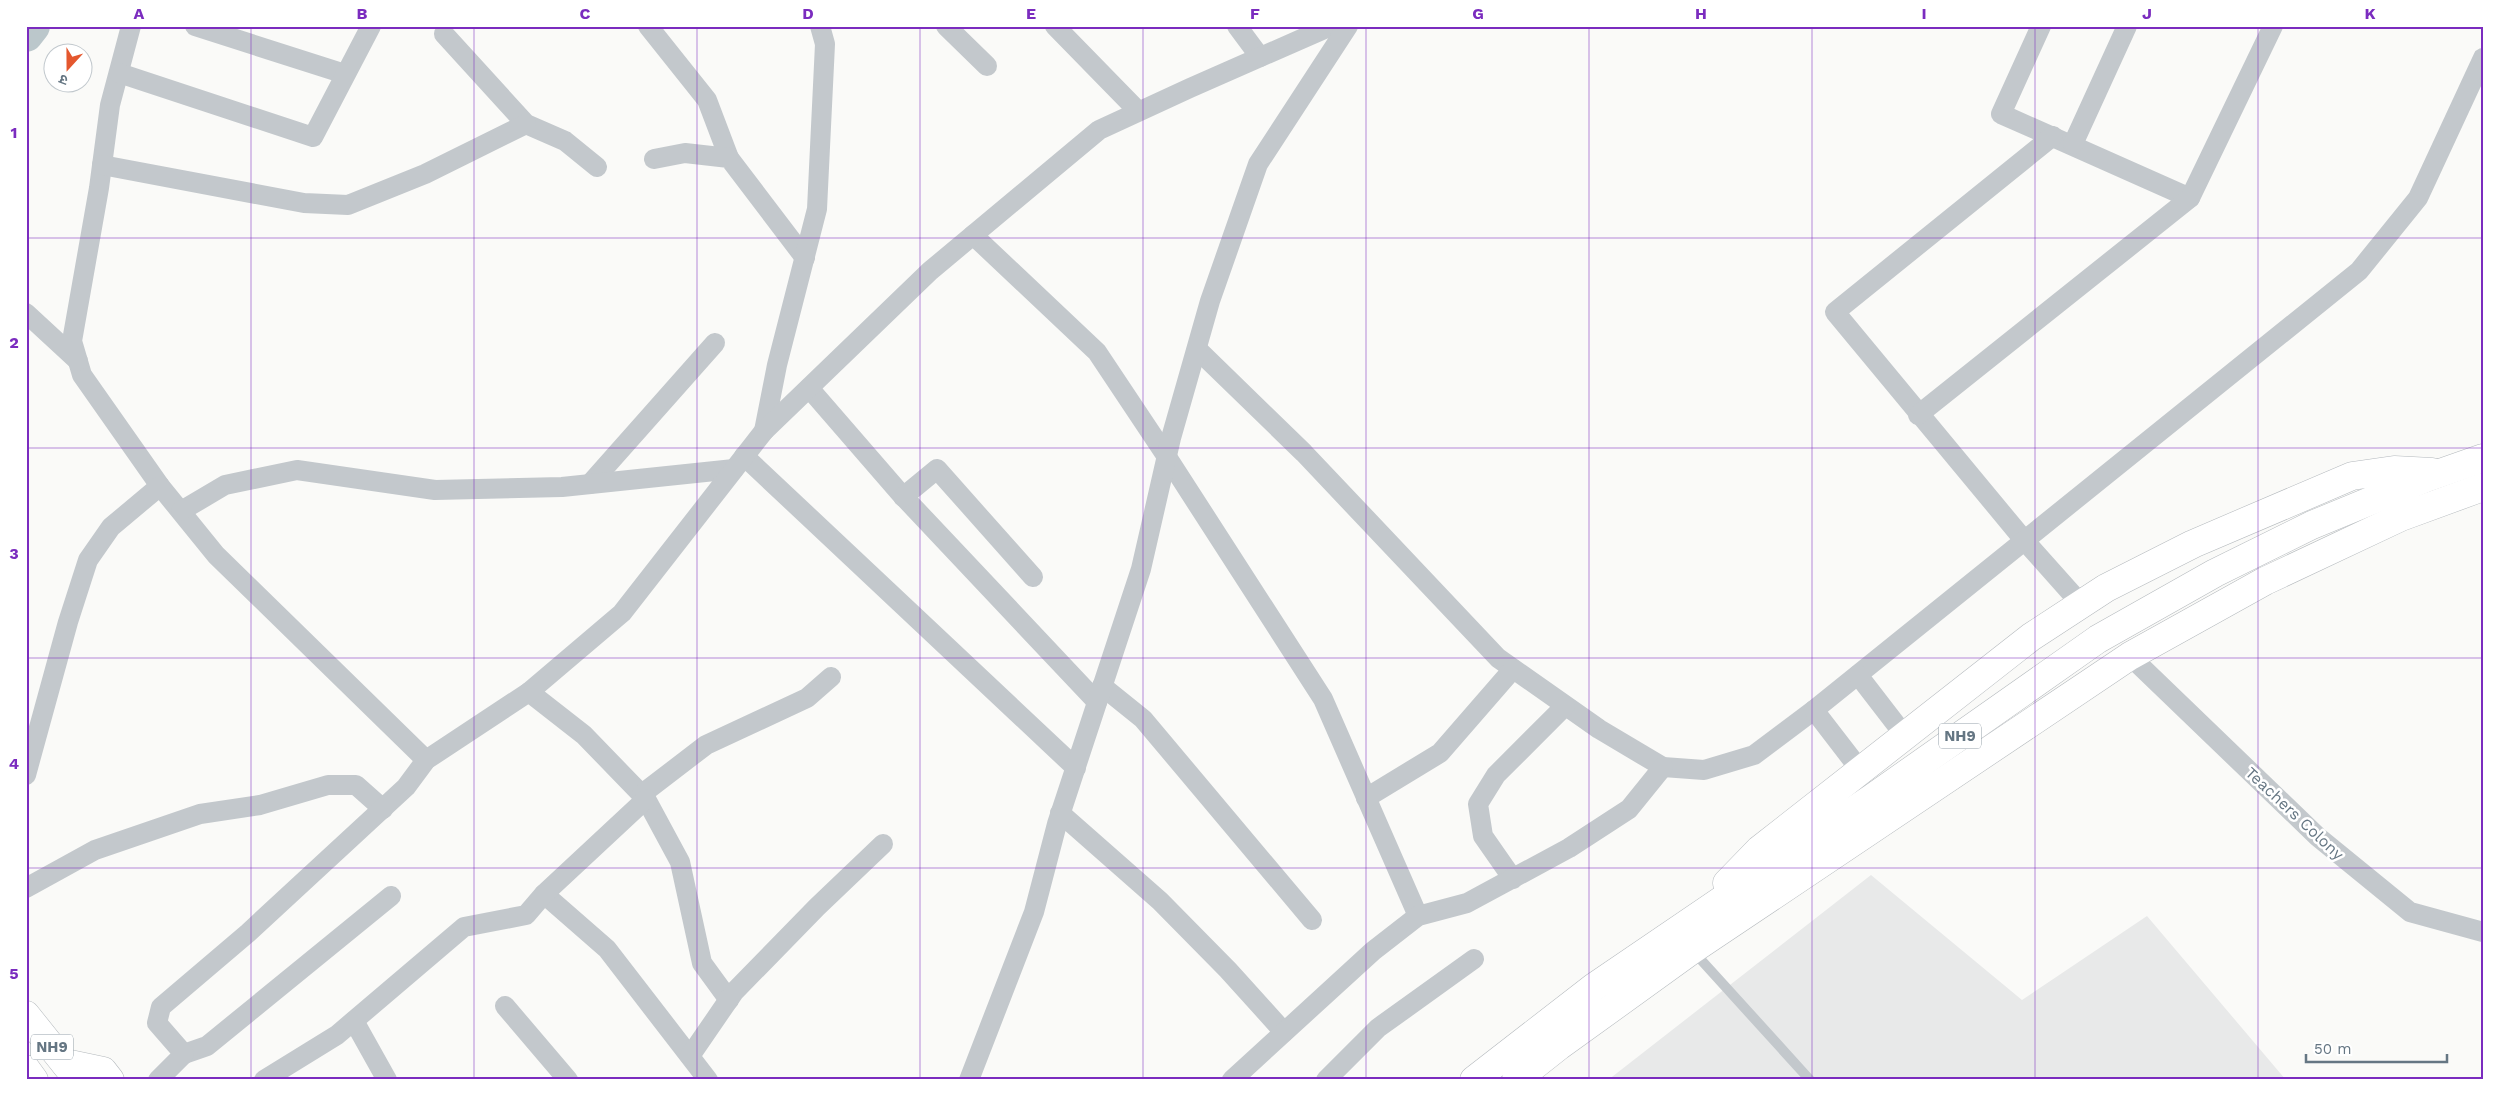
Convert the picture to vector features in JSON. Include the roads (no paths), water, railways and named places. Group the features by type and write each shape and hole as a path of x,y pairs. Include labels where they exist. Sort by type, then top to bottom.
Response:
{"highway":[{"name":"NH9","path":"1516,1080 1686,940 2098,639 2215,573 2312,525 2483,458"},
{"path":"1686,940 1759,850 2031,637 2106,588 2193,544 2352,476 2394,470 2441,473"},
{"name":"NH9","path":"1474,1080 1594,987 1686,940 1891,819 2130,656 2265,581 2401,517 2483,487"},
{"name":"NH9","path":"26,1015 72,1071"},
{"name":"NH9","path":"26,1069 34,1080"},
{"path":"72,1071 103,1072 110,1080"}],"street":[{"path":"131,26 110,105 102,165 72,341 82,375 160,486 216,554 426,760"},
{"path":"196,26 345,74"},
{"path":"119,73 313,137 370,26"},
{"path":"648,26 707,100 729,158 805,258"},
{"path":"946,26 987,66"},
{"path":"1055,26 1138,112"},
{"path":"1237,26 1260,57"},
{"path":"184,1054 157,1023 161,1007 248,934 383,809 406,787 426,760 529,692 622,613 764,431 930,271 1099,130 1332,26"},
{"path":"968,1080 1034,912 1060,813 1141,569 1167,457 1210,301 1258,164 1348,26"},
{"path":"2041,26 2001,114 2073,144 2190,198"},
{"path":"2073,144 2127,26"},
{"path":"1918,415 2190,198 2272,26"},
{"path":"764,431 777,365 817,209 825,44 822,28"},
{"path":"444,34 526,124 566,141 598,167"},
{"path":"1197,349 1304,453 1498,658 1599,729 1663,767 1704,770 1754,755 1814,710 2359,270 2418,198 2482,62"},
{"path":"102,165 304,203 348,206 425,174 526,124"},
{"path":"2053,136 1835,312 1918,415 2081,604"},
{"path":"654,159 685,153 729,158"},
{"path":"972,235 1097,352 1167,457 1323,699 1418,916"},
{"path":"26,312 78,361"},
{"path":"590,484 715,343"},
{"path":"808,388 903,497 1100,694 1143,720 1312,920"},
{"path":"180,511 225,485 297,470 435,490 590,484 739,462"},
{"path":"739,462 1076,768"},
{"path":"903,497 937,469 1034,577"},
{"path":"26,774 68,622 88,560 111,527 160,486"},
{"name":"Teachers Colony","path":"2130,656 2318,838 2410,912 2483,932"},
{"path":"1366,798 1440,753 1513,669"},
{"path":"1858,675 1905,736"},
{"path":"264,1080 337,1035 464,927 526,915 544,894 644,797 706,745 808,698 831,677"},
{"path":"529,692 584,735 644,797 680,862 702,963 729,1000"},
{"path":"1513,878 1482,836 1478,804 1496,775 1565,706"},
{"path":"1814,710 1861,771"},
{"path":"1232,1080 1373,951 1418,916 1467,903 1569,848 1629,809 1663,767"},
{"path":"26,888 95,850 200,814 260,805 328,784 356,785 383,809"},
{"path":"1060,813 1160,901 1228,970 1284,1032"},
{"path":"690,1056 729,1000 810,914 883,844"},
{"path":"544,894 607,949 708,1080"},
{"path":"158,1080 184,1054 207,1046 391,896"},
{"path":"1326,1080 1378,1028 1474,959"},
{"path":"504,1006 568,1080"},
{"path":"354,1021 387,1080"}],"lane":[{"path":"1686,940 1810,1080"}],"waterway":[{"path":"26,35 33,26"}]}
